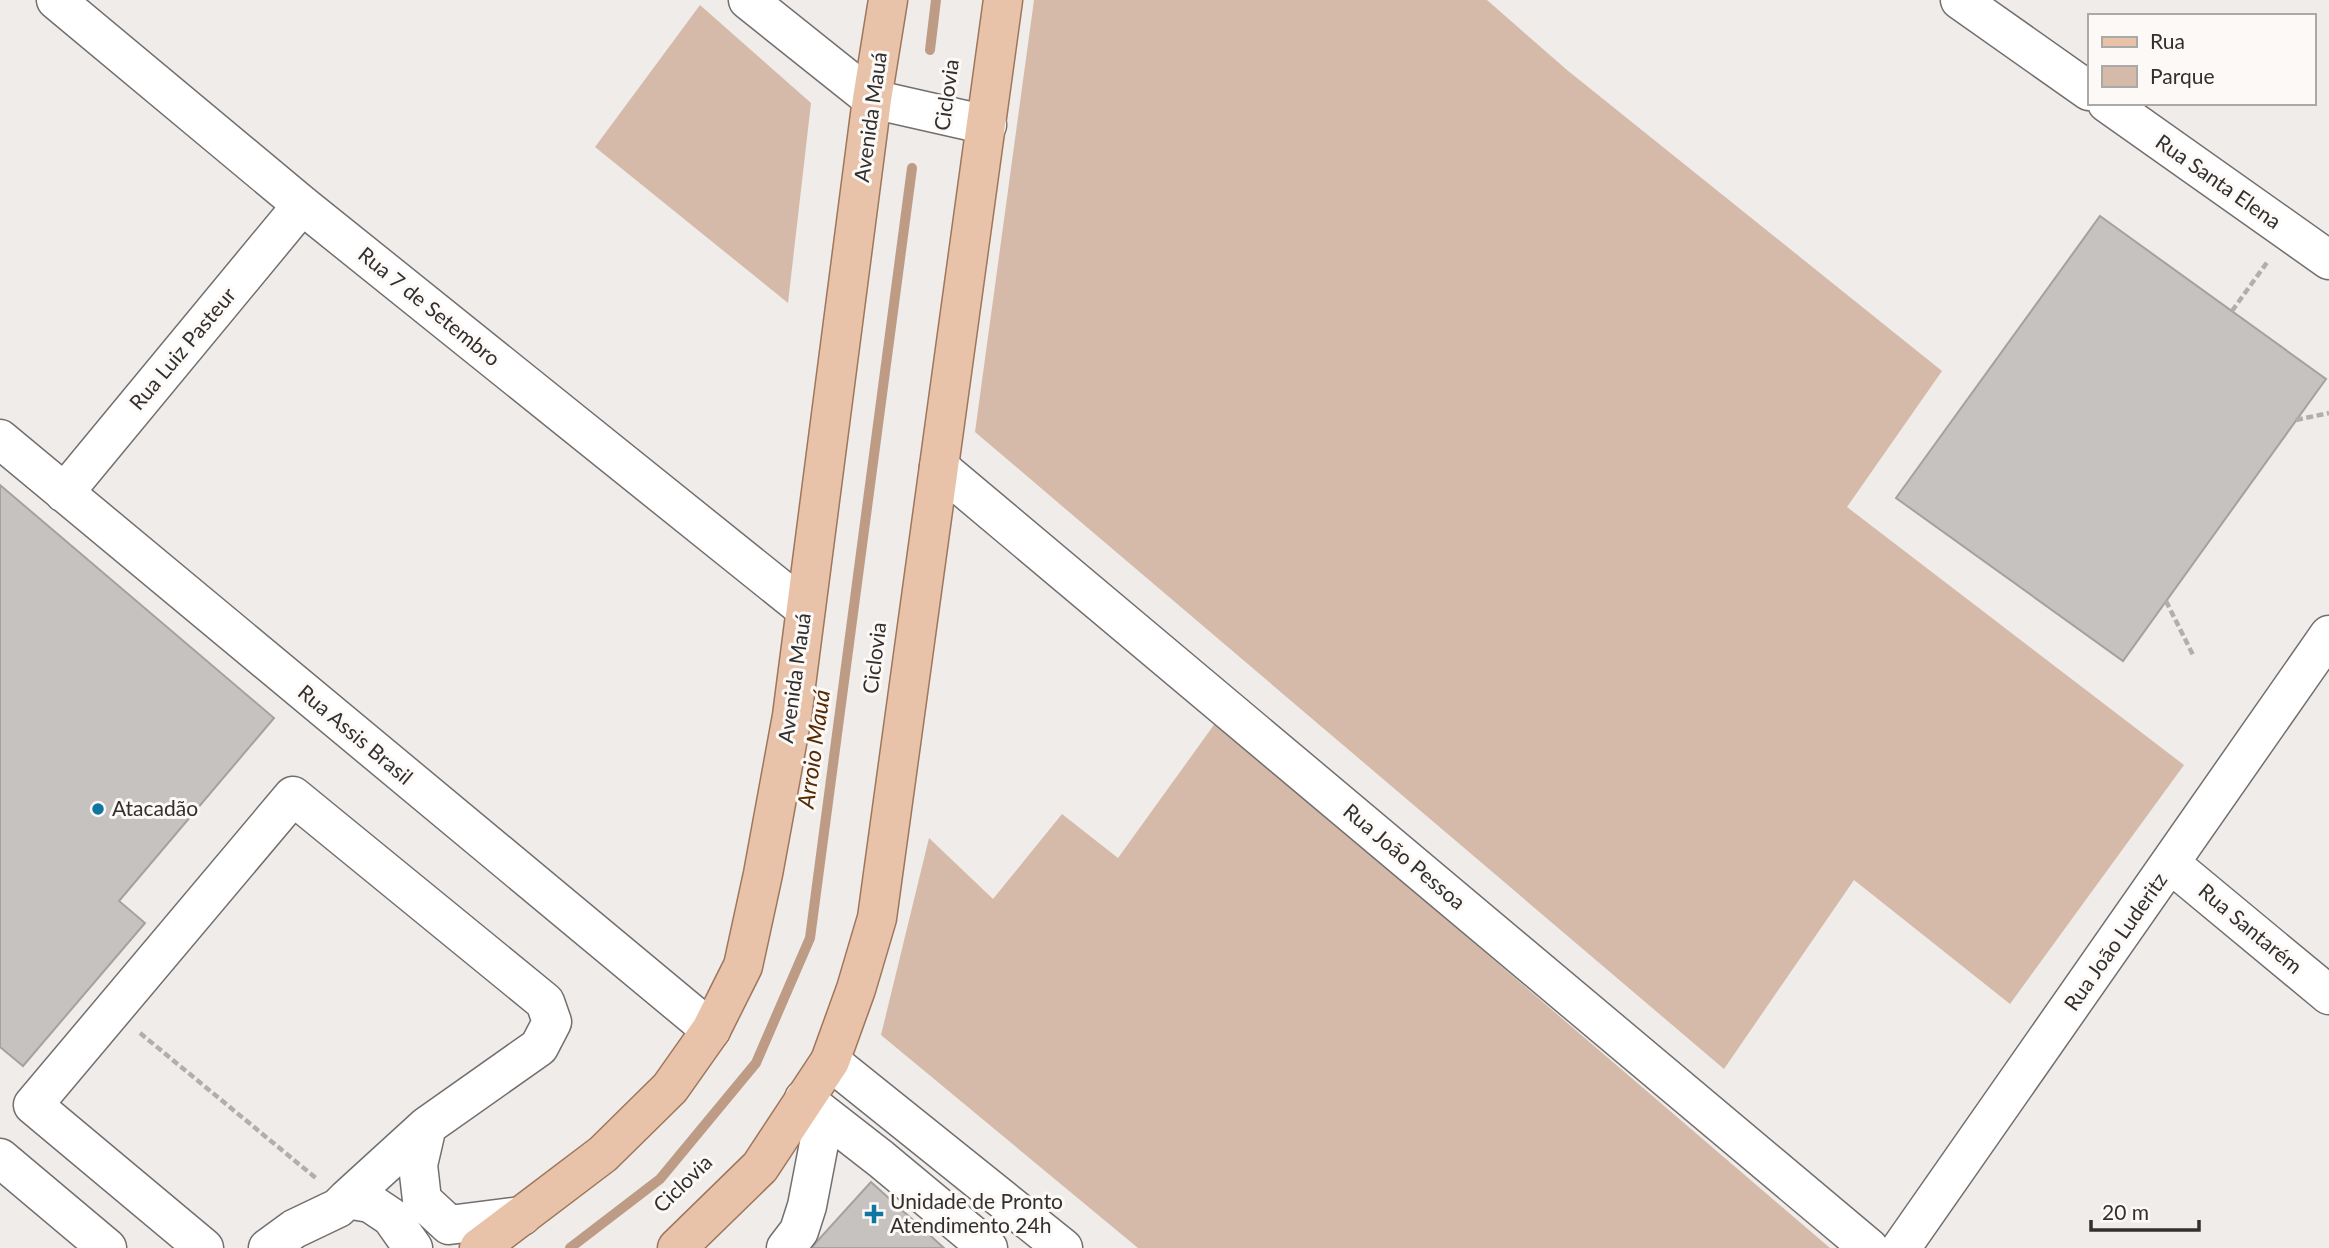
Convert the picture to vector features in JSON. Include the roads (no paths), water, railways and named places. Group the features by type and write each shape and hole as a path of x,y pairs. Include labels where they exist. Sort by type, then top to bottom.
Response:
{"main road":[{"name":"Avenida Mauá","path":"479,1248 603,1154 670,1088 711,1030 743,966 792,716 872,99 888,0"},
{"path":"677,1248 760,1167 830,1061 856,989 877,918 1003,0"}],"street":[{"name":"Rua 7 de Setembro","path":"56,0 302,205 805,609"},
{"path":"748,0 872,99 987,125"},
{"path":"1960,0 2088,90"},
{"name":"Rua Santa Elena","path":"2109,105 2329,260"},
{"name":"Rua Luiz Pasteur","path":"64,493 302,205"},
{"name":"Rua Assis Brasil","path":"0,439 711,1030"},
{"name":"Rua João Pessoa","path":"939,467 1870,1248"},
{"name":"Rua João Luderitz","path":"1901,1248 2329,635"},
{"path":"204,1248 33,1105 293,796 545,1002 552,1022 539,1047 427,1126 345,1202 295,1229 268,1248"},
{"name":"Rua Santarém","path":"2171,864 2329,995"},
{"path":"830,1061 1042,1243"},
{"path":"786,1248 799,1231 807,1206 821,1133 804,1099"},
{"path":"804,1099 988,1248"},
{"path":"427,1126 418,1165 422,1200 449,1225 522,1216"},
{"path":"0,1158 107,1248"},
{"path":"345,1202 370,1203 391,1217 413,1248"}],"waterway":[{"name":"Arroio Mauá","path":"930,50 936,0"},
{"name":"Arroio Mauá","path":"570,1248 660,1179 756,1063 810,938 912,168"}],"place":[{"name":"Atacadão","path":"98,809"},
{"name":"Unidade de Pronto Atendimento 24h","path":"874,1214"}]}
